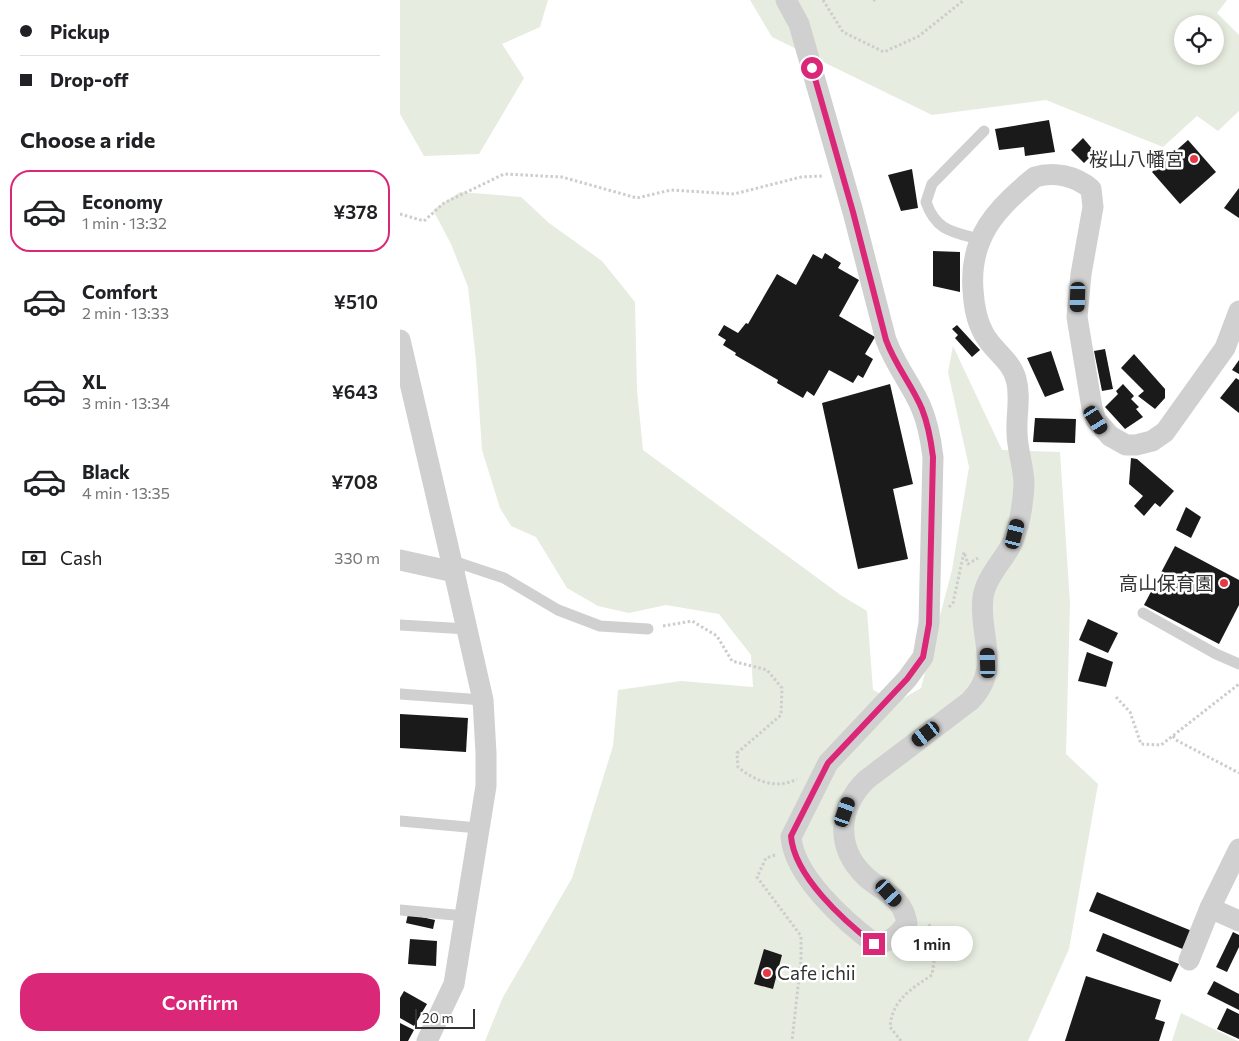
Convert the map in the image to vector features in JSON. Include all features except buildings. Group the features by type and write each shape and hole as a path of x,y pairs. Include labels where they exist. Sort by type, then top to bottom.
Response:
{"street":[{"path":"786,0 799,24 843,176 886,340 892,357 921,407 932,443 934,474 927,642 917,667 828,763 791,836 792,850 817,891 874,944 888,942 900,933 907,923 904,909 889,893 865,875 847,850 844,838 845,812 856,790 866,780 970,701 980,688 988,663 983,596 999,564 1011,546 1022,504 1023,471 1017,435 1017,380 1006,360 984,336 975,311 972,275 979,239 997,213 1035,177 1043,174 1062,175 1083,182 1090,189 1092,206 1078,297 1079,336 1096,420 1110,436 1126,445 1144,444 1165,432 1225,348 1239,311"},
{"path":"400,340 483,700 486,753 486,786 454,984 427,1041"},
{"path":"400,560 453,567"},
{"path":"1190,960 1210,908 1239,850"},
{"path":"1210,908 1239,922"}],"lane":[{"path":"979,239 941,226 934,220 926,202 932,184 984,131"},
{"path":"453,567 504,578 558,610 600,626 648,629"},
{"path":"1143,613 1216,654 1239,664"},
{"path":"400,625 467,629"},
{"path":"400,694 483,700"},
{"path":"400,821 478,828"},
{"path":"400,910 465,916"}],"path":[{"path":"822,0 843,32 884,52 918,36 964,0"},
{"path":"400,214 424,221 444,203 504,174 562,177 637,198 671,190 734,194 801,177 843,176"},
{"path":"929,624 954,603 964,552 968,564 979,556 999,564"},
{"path":"648,629 692,621 717,636 732,661 767,670 782,688 780,715 737,753 738,767 752,779 784,786 828,763"},
{"path":"1116,697 1130,712 1142,744 1161,745 1239,684"},
{"path":"1173,736 1176,740 1239,773"},
{"path":"792,850 766,858 757,877 801,936 801,960 792,1041"},
{"path":"901,1041 890,1027 891,1012 909,991 932,975 938,934 923,920 904,909"}],"shaded area":[{"path":"400,0 548,0 540,27 502,44 524,78 479,154 424,156 400,114"},
{"path":"750,0 1227,0 1217,13 1219,15 1174,15 1174,65 1224,65 1224,20 1239,35 1239,111 1218,131 1197,116 1163,147 1046,100 932,115 772,37"},
{"path":"460,192 521,197 549,223 602,261 635,302 637,390 643,450 842,596 867,611 873,690 897,702 921,688 952,570 969,467 948,372 953,346 1002,450 1060,452 1070,603 1066,754 1098,784 1069,949 1028,1041 485,1041 503,997 572,878 613,746 618,690 681,681 753,687 751,655 719,614 666,605 629,613 598,606 567,588 536,537 511,526 500,508 482,450 476,361 468,287 451,244 433,210"},
{"path":"1181,1013 1238,1041 1172,1041"}],"place":[{"name":"桜山八幡宮","path":"1194,159"},
{"name":"高山保育園","path":"1224,583"},
{"name":"Cafe ichii","path":"767,973"}],"route":[{"path":"812,68 853,212 886,340 892,357 921,407 932,443 933,457 929,624 923,657 907,679 828,763 791,836 792,850 817,891 874,944"}]}
